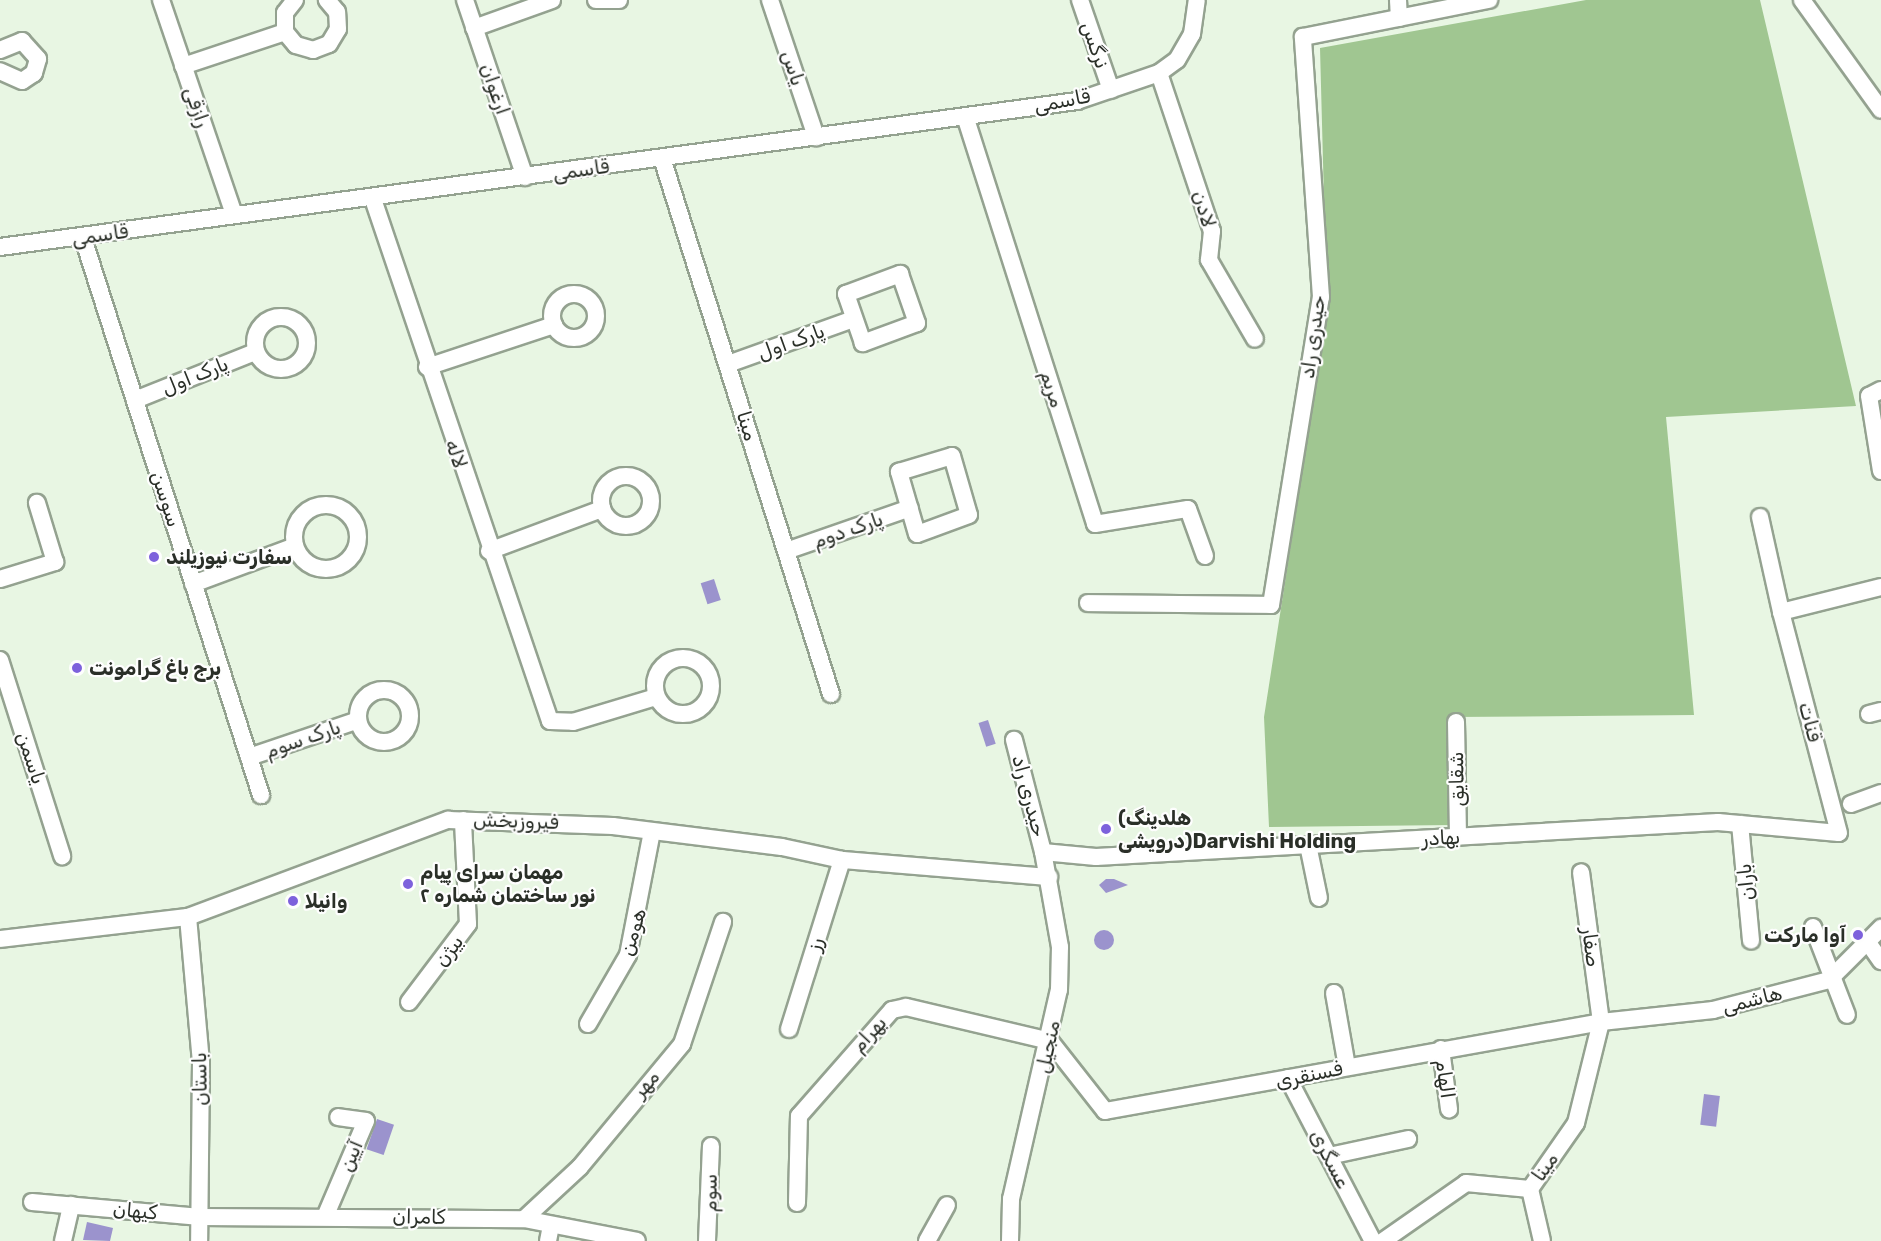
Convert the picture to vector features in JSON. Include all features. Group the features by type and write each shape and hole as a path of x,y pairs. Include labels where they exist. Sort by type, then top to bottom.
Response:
{"street":[{"name":"رازقی","path":"161,0 234,214"},
{"path":"295,0 285,13 285,32 304,49 328,44 339,21 327,0"},
{"name":"ارغوان","path":"465,0 525,177"},
{"path":"474,27 552,0"},
{"path":"596,0 619,0"},
{"name":"یاس","path":"770,0 816,137"},
{"name":"نرگس","path":"1080,0 1111,90"},
{"path":"1159,73 1177,60 1192,34 1197,0"},
{"path":"1398,0 1399,18"},
{"name":"حیدری راد","path":"1088,603 1271,605 1321,297 1303,37 1489,0"},
{"path":"1802,0 1881,110"},
{"path":"183,66 285,32"},
{"path":"0,50 21,41 38,59 34,73 22,81 0,71"},
{"name":"قاسمی","path":"0,247 234,214 373,199 1077,100 1159,73"},
{"name":"لادن","path":"1159,73 1212,231 1209,260 1256,339"},
{"name":"مریم","path":"965,116 1095,524 1188,509 1205,556"},
{"name":"مینا","path":"662,158 831,694"},
{"name":"لاله","path":"373,199 489,551 550,722 560,724 656,698"},
{"name":"سوسن","path":"83,237 261,795"},
{"path":"900,274 917,323 863,342 854,319 846,294 900,274"},
{"name":"پارک اول","path":"728,364 854,319"},
{"path":"427,367 554,325"},
{"name":"پارک اول","path":"135,400 255,352"},
{"path":"1881,390 1869,396 1881,471"},
{"path":"952,456 969,515 917,534 910,508 899,472 952,456"},
{"path":"0,579 55,562 37,503"},
{"name":"پارک دوم","path":"786,551 910,508"},
{"path":"489,551 602,509"},
{"name":"قنات","path":"1760,517 1781,612 1839,833"},
{"path":"193,585 295,546"},
{"path":"1781,612 1881,587"},
{"name":"یاسمن","path":"0,660 62,856"},
{"name":"پارک سوم","path":"249,757 358,720"},
{"name":"شقایق","path":"1455,722 1458,837"},
{"name":"حیدری راد","path":"1014,740 1043,852"},
{"path":"1851,804 1881,793"},
{"name":"فیروزبخش","path":"0,939 188,917 410,831 463,820 545,820 652,831 842,860 1048,877"},
{"name":"بیژن","path":"409,1002 468,924 463,820"},
{"name":"بهادر","path":"1043,852 1096,857 1740,824 1839,833"},
{"name":"باران","path":"1740,824 1751,940"},
{"name":"هومن","path":"588,1024 628,955 652,831"},
{"path":"1308,845 1319,898"},
{"name":"منجیل","path":"1010,1241 1011,1199 1050,1041 1060,947 1043,852"},
{"name":"رز","path":"789,1029 842,860"},
{"name":"صفار","path":"1581,872 1601,1023"},
{"name":"باستان","path":"188,917 201,1062 199,1241"},
{"name":"مهر","path":"524,1218 580,1167 682,1044 723,922"},
{"path":"1813,927 1829,980 1847,1015"},
{"name":"هاشمی","path":"1601,1023 1713,1010 1829,980 1869,944 1881,928"},
{"path":"1869,944 1881,961"},
{"path":"1334,993 1347,1067"},
{"name":"بهرام","path":"797,1203 799,1116 892,1010 906,1007 1050,1041"},
{"name":"مینا","path":"1383,1241 1467,1183 1530,1189 1576,1123 1601,1023"},
{"name":"فسنقری","path":"1050,1041 1105,1111 1440,1049 1601,1023"},
{"name":"الهام","path":"1440,1049 1449,1109"},
{"name":"عسگری","path":"1288,1078 1373,1241"},
{"name":"آیین","path":"325,1216 366,1121 338,1117"},
{"path":"1329,1156 1408,1138"},
{"name":"سوم","path":"707,1241 711,1146"},
{"path":"1530,1189 1542,1241"},
{"name":"کیهان","path":"32,1202 200,1217"},
{"path":"63,1241 70,1205"},
{"path":"927,1241 947,1206"},
{"name":"کامران","path":"200,1217 524,1218 550,1233 637,1241"}],"green space":[{"path":"1586,0 1760,0 1856,406 1666,417 1694,715 1452,717 1453,825 1269,827 1264,717 1327,313 1320,48"}],"shaded area":[{"path":"714,579 721,600 707,604 701,583"},
{"path":"988,720 996,744 986,747 978,723"},
{"path":"1106,879 1114,879 1128,885 1106,893 1099,885"},
{"path":"1104,930 1111,933 1114,940 1111,947 1104,950 1097,947 1094,940 1097,933"},
{"path":"1704,1094 1720,1096 1716,1127 1700,1125"},
{"path":"377,1119 394,1125 384,1155 367,1149"},
{"path":"87,1222 113,1228 110,1241 83,1240"}],"place":[{"name":"سفارت نیوزیلند","path":"154,557"},
{"name":"برج باغ گرامونت","path":"77,668"},
{"name":"(هلدینگ درویشی)Darvishi Holding","path":"1106,829"},
{"name":"مهمان سرای پیام نور ساختمان شماره ۲","path":"408,884"},
{"name":"وانیلا","path":"293,901"},
{"name":"آوا مارکت","path":"1858,935"}]}
